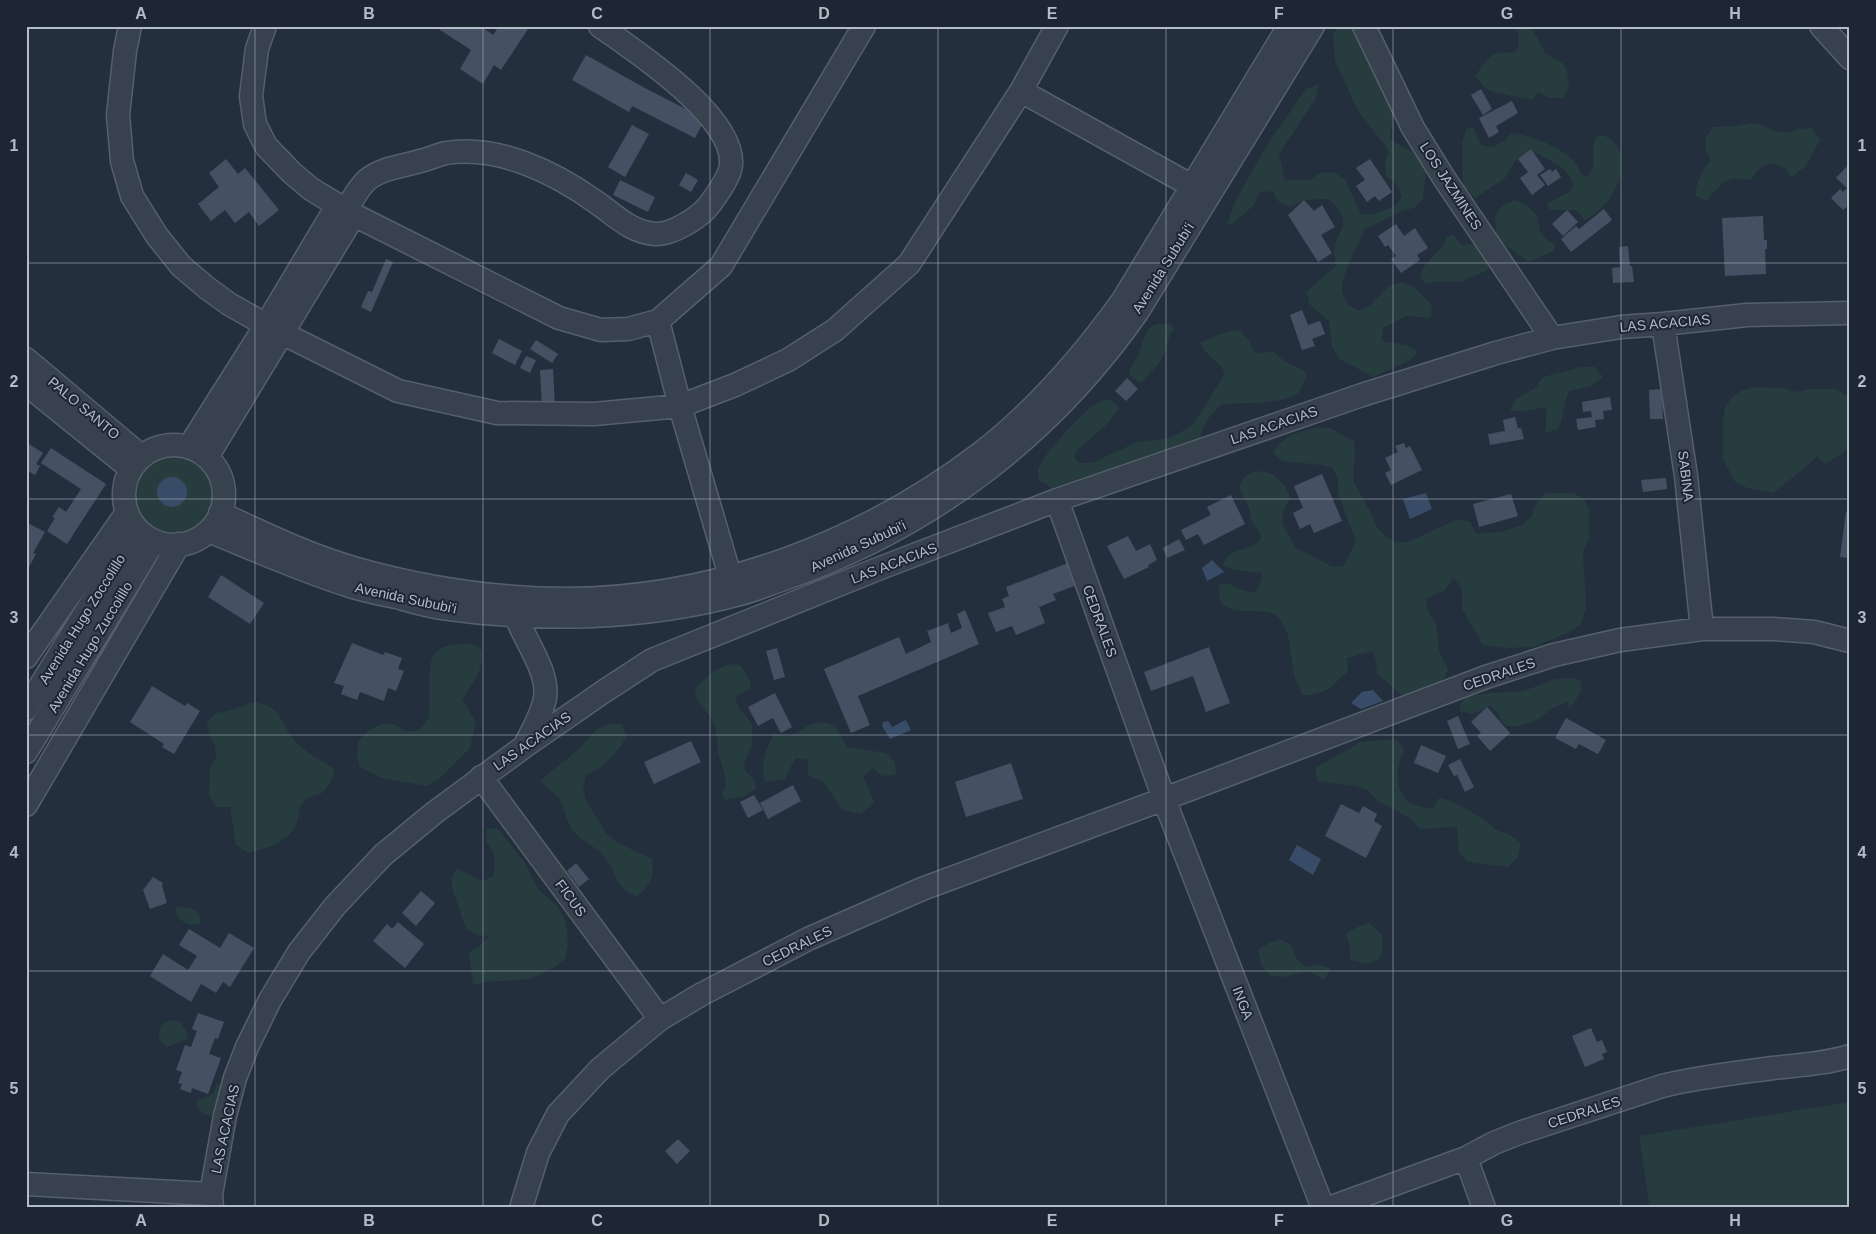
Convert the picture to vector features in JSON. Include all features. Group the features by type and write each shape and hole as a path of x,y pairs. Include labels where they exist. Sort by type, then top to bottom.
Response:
{"street":[{"path":"130,26 125,51 118,115 122,161 132,196 157,236 181,266 229,304 343,365 398,391 496,413 594,414 680,406 735,385 788,360 835,330 908,264 1021,91 1056,26"},
{"path":"265,26 256,49 251,96 255,124 266,146 292,173 345,211 559,318 601,330 628,329 658,321 721,266 864,26"},
{"path":"198,452 345,211 369,178 444,153 484,153 513,159 537,167 576,188 628,226 644,232 658,234 685,225 696,219 705,210 722,186 731,166 728,148 722,136 699,103 600,26"},
{"name":"Avenida Sububi'i","path":"735,585 872,522 922,494 983,451 1064,374 1099,334 1123,300 1289,26"},
{"name":"Avenida Sububi'i","path":"214,522 290,564 351,587 440,608 512,606 572,617 645,612 735,585 805,572 865,547 907,524 986,472 1035,430 1107,354 1138,311 1313,26"},
{"name":"LOS JAZMINES","path":"1364,26 1414,128 1444,178 1552,338"},
{"path":"1821,26 1850,58"},
{"path":"1021,91 1192,186"},
{"name":"LAS ACACIAS","path":"212,1201 225,1116 235,1078 247,1047 270,1000 299,952 335,906 383,855 481,777 652,660 1057,500 1442,369 1552,338 1620,327 1747,315 1850,313"},
{"path":"658,321 680,406 735,585 734,627"},
{"name":"SABINA","path":"1663,324 1686,476 1702,629"},
{"name":"PALO SANTO","path":"26,359 136,462"},
{"name":"PALO SANTO","path":"26,384 136,462"},
{"path":"172,444 198,452 217,469 222,483 224,498 214,522 197,540 168,545 139,528 124,500 124,484 136,462 156,447 172,444"},
{"name":"CEDRALES","path":"1057,500 1164,798"},
{"path":"26,657 139,528"},
{"name":"Avenida Hugo Zoccolillo","path":"26,709 139,528"},
{"name":"Avenida Hugo Zuccolillo","path":"26,752 139,528"},
{"path":"26,805 178,544"},
{"path":"735,585 772,612"},
{"path":"512,606 543,674 545,697 538,720 525,746"},
{"name":"CEDRALES","path":"521,1208 538,1153 558,1114 600,1069 660,1020 702,994 808,939 922,889 1486,677 1554,655 1620,640 1702,629 1774,628 1814,632 1850,641"},
{"name":"FICUS","path":"481,777 660,1020"},
{"name":"INGA","path":"1164,798 1323,1208"},
{"name":"CEDRALES","path":"1329,1208 1466,1158 1494,1143 1519,1133 1662,1086 1686,1080 1828,1062 1850,1056"},
{"path":"1466,1158 1484,1208"},
{"path":"26,1184 212,1201"}],"green space":[{"path":"1341,26 1355,27 1390,101 1393,114 1390,140 1423,158 1426,172 1423,199 1414,208 1401,211 1365,229 1343,280 1342,292 1348,304 1359,311 1370,305 1390,285 1402,282 1414,287 1432,305 1431,318 1406,316 1383,328 1382,341 1407,345 1418,352 1409,361 1373,377 1338,358 1332,346 1329,321 1309,304 1307,291 1336,266 1334,254 1343,222 1338,208 1329,199 1303,200 1291,207 1279,202 1272,191 1259,193 1254,205 1231,225 1227,224 1236,200 1267,145 1306,89 1318,85 1316,98 1279,154 1285,180 1309,180 1320,173 1333,172 1345,179 1361,214 1374,214 1396,206 1402,195 1396,184 1386,176 1385,163 1389,151 1357,109 1335,61 1333,33"},
{"path":"1511,26 1531,26 1545,53 1564,65 1569,87 1563,98 1549,98 1538,92 1532,100 1493,92 1478,81 1475,75 1490,57 1498,53 1515,51 1517,48 1518,31"},
{"path":"1750,123 1787,133 1799,129 1812,128 1820,140 1806,166 1791,177 1784,167 1770,163 1759,169 1751,180 1735,179 1725,182 1707,201 1695,195 1700,176 1711,160 1705,149 1706,137 1713,127 1738,126"},
{"path":"1473,127 1481,145 1490,147 1498,145 1512,133 1545,142 1574,161 1585,177 1592,169 1594,141 1597,136 1603,135 1615,143 1621,154 1622,166 1619,179 1605,204 1595,214 1585,220 1576,210 1550,210 1547,204 1569,192 1573,187 1571,180 1568,174 1558,165 1532,151 1515,161 1505,178 1475,198 1465,188 1463,182 1462,143 1466,129"},
{"path":"1514,200 1535,213 1541,233 1555,245 1553,251 1529,262 1499,241 1496,235 1495,216 1502,206"},
{"path":"1453,235 1462,245 1476,244 1490,265 1486,271 1460,282 1437,281 1427,283 1421,280 1423,268 1447,237"},
{"path":"1156,324 1171,324 1175,329 1170,333 1164,355 1141,383 1129,375 1129,372 1139,354 1146,333"},
{"path":"1239,330 1250,341 1254,353 1274,352 1284,361 1303,370 1307,375 1298,393 1292,397 1273,401 1223,404 1208,419 1200,439 1118,466 1096,478 1052,488 1039,480 1039,467 1051,449 1078,419 1103,400 1106,399 1114,402 1119,408 1105,426 1076,451 1074,457 1079,463 1092,463 1137,442 1169,438 1194,423 1225,374 1223,369 1205,352 1200,343 1224,333"},
{"path":"1581,367 1595,367 1603,377 1592,386 1569,391 1558,429 1545,433 1547,407 1510,411 1515,400 1536,387 1543,377"},
{"path":"1755,387 1783,388 1796,392 1809,389 1836,389 1847,396 1850,403 1850,448 1825,464 1817,456 1773,493 1747,488 1734,481 1723,458 1725,407 1733,396 1743,390"},
{"path":"1317,427 1330,428 1354,441 1353,481 1376,526 1385,536 1396,542 1408,542 1458,519 1470,522 1476,534 1501,532 1524,524 1532,515 1537,502 1546,493 1573,493 1584,498 1589,511 1589,539 1583,551 1586,608 1581,624 1570,632 1533,647 1508,648 1483,645 1462,609 1462,588 1453,578 1445,590 1426,599 1428,611 1436,624 1439,651 1448,669 1437,685 1408,701 1375,672 1377,665 1373,651 1347,658 1348,671 1328,689 1317,694 1302,695 1293,669 1284,625 1273,614 1267,612 1236,610 1223,605 1219,590 1220,584 1227,583 1244,591 1256,592 1262,579 1261,573 1235,570 1223,566 1225,560 1232,553 1252,546 1260,540 1260,534 1252,522 1249,508 1239,486 1246,476 1256,472 1262,471 1275,476 1285,487 1290,499 1283,511 1283,525 1296,548 1331,566 1343,567 1356,542 1338,493 1338,480 1333,468 1282,461 1273,452 1287,438"},
{"path":"173,453 188,456 201,465 210,478 213,493 210,508 201,521 188,530 173,533 158,530 145,521 136,508 133,493 136,478 145,465 158,456"},
{"path":"471,643 482,650 482,658 474,682 462,699 476,722 470,748 440,778 427,786 381,778 359,766 357,753 359,740 369,730 381,724 394,724 405,731 418,731 422,727 428,719 430,672 433,656 437,651 445,647"},
{"path":"735,664 741,666 751,683 749,690 736,696 736,701 739,708 752,724 752,745 744,764 745,771 754,780 756,788 745,796 725,800 722,794 725,787 725,779 718,752 717,734 712,719 700,704 695,690 718,670"},
{"path":"1576,678 1581,682 1581,690 1570,708 1568,702 1550,709 1533,722 1519,726 1506,726 1490,706 1473,714 1460,711 1460,704 1470,696 1524,691 1555,679"},
{"path":"253,702 263,704 276,712 297,743 335,770 331,782 322,793 309,797 300,806 295,826 290,834 276,844 248,853 236,845 230,807 217,807 209,796 210,768 216,758 215,745 209,735 207,722 216,713 229,711"},
{"path":"822,722 835,725 847,747 886,753 895,762 896,775 883,776 872,768 863,777 874,802 861,814 843,810 823,782 808,775 808,760 795,758 785,779 765,782 763,768 766,751 774,733 786,737 809,725"},
{"path":"608,724 622,724 627,737 610,759 586,775 583,788 586,801 606,833 616,842 652,859 651,881 637,897 629,893 620,884 604,856 574,832 560,800 541,781 578,750 594,732"},
{"path":"1397,739 1404,750 1398,769 1398,777 1400,791 1404,797 1409,802 1432,809 1439,798 1452,801 1485,820 1496,830 1510,835 1521,843 1518,856 1509,867 1468,862 1459,853 1457,826 1431,829 1419,828 1410,818 1377,801 1368,790 1356,786 1317,781 1315,768 1359,742"},
{"path":"487,828 498,829 525,863 538,889 557,906 564,917 568,945 565,959 555,967 531,979 486,982 473,985 469,952 480,946 489,936 477,935 466,929 453,891 451,879 457,868 481,881 493,877 495,866 492,850 486,841"},
{"path":"178,907 197,911 200,923 193,925 182,921 174,912"},
{"path":"1369,923 1381,934 1383,946 1380,958 1369,964 1350,960 1350,947 1346,934 1355,928"},
{"path":"1280,939 1291,945 1296,958 1306,967 1318,965 1331,968 1324,980 1308,971 1283,977 1269,975 1261,964 1258,950"},
{"path":"174,1020 180,1021 187,1033 188,1039 167,1047 160,1039 159,1031 164,1024"},
{"path":"217,1083 222,1087 216,1118 202,1112 198,1107 197,1100 212,1094"},
{"path":"1850,1102 1850,1208 1650,1208 1639,1136"}],"water":[{"path":"172,477 182,482 187,492 182,502 172,507 162,502 157,492 162,482"},
{"path":"1426,493 1432,509 1410,519 1403,499"},
{"path":"1212,560 1224,572 1207,581 1202,568"},
{"path":"1373,690 1383,701 1361,709 1351,703 1362,692"},
{"path":"906,720 911,730 890,739 882,726 883,722 888,721 892,727"},
{"path":"1297,845 1321,859 1313,875 1289,860"}],"building":[{"path":"434,26 480,26 493,35 499,26 530,26 501,70 494,65 483,84 460,69 471,50"},
{"path":"586,55 705,119 695,138 632,106 629,112 572,80"},
{"path":"1481,89 1492,109 1483,115 1471,95"},
{"path":"1512,101 1518,113 1496,126 1499,132 1489,138 1479,118"},
{"path":"632,125 649,134 625,177 608,167"},
{"path":"1531,149 1545,169 1537,175 1545,185 1532,195 1520,178 1528,172 1518,159"},
{"path":"226,159 238,174 245,168 279,210 259,226 249,212 235,223 225,210 211,221 198,204 219,187 209,173"},
{"path":"1370,159 1392,192 1379,201 1375,196 1367,202 1356,186 1365,180 1356,168"},
{"path":"1850,163 1850,204 1843,210 1831,198 1840,189 1843,192 1847,188 1836,178"},
{"path":"1550,169 1552,172 1556,169 1561,177 1548,186 1540,175"},
{"path":"686,173 698,180 691,192 679,185"},
{"path":"620,180 655,197 648,212 613,195"},
{"path":"1304,200 1314,211 1322,205 1335,227 1321,235 1332,253 1318,262 1288,215"},
{"path":"1604,209 1612,220 1571,252 1561,239 1576,226 1579,229"},
{"path":"1567,210 1578,222 1563,236 1552,224"},
{"path":"1763,216 1764,240 1767,240 1767,249 1765,249 1766,274 1725,276 1722,218"},
{"path":"1396,224 1404,236 1415,228 1428,248 1417,255 1420,260 1401,273 1391,259 1396,256 1388,245 1385,247 1378,236"},
{"path":"1628,246 1634,282 1613,283 1612,268 1620,267 1619,247"},
{"path":"386,259 393,262 371,312 361,307 368,291 372,292"},
{"path":"1302,310 1308,325 1320,321 1325,334 1312,339 1315,346 1302,350 1290,315"},
{"path":"499,339 522,351 515,365 492,353"},
{"path":"536,340 558,354 552,363 530,349"},
{"path":"526,356 536,360 530,373 520,368"},
{"path":"553,369 555,406 542,407 540,370"},
{"path":"1127,378 1138,389 1126,401 1115,391"},
{"path":"1662,389 1663,419 1650,419 1649,390"},
{"path":"1610,397 1612,410 1603,411 1604,419 1595,420 1596,427 1578,430 1576,419 1592,417 1591,411 1583,412 1582,402"},
{"path":"1515,417 1524,439 1490,445 1488,434 1505,431 1503,420"},
{"path":"26,442 43,453 36,464 40,466 35,475 26,470"},
{"path":"1404,443 1406,448 1410,446 1422,470 1391,485 1385,473 1391,470 1385,458 1398,452 1395,446"},
{"path":"51,448 106,484 67,544 47,531 55,518 52,517 59,507 66,512 81,489 41,463"},
{"path":"1322,474 1342,521 1314,533 1310,524 1300,529 1293,513 1303,508 1294,486"},
{"path":"1666,478 1667,489 1643,492 1641,480"},
{"path":"1511,494 1518,516 1479,527 1473,504"},
{"path":"1231,495 1245,524 1204,545 1198,534 1186,540 1181,530 1211,515 1207,507"},
{"path":"1846,512 1850,512 1850,558 1840,557"},
{"path":"26,522 45,532 33,553 36,554 26,573"},
{"path":"1128,536 1136,551 1150,544 1157,560 1148,565 1149,567 1124,579 1107,546"},
{"path":"1179,539 1185,550 1167,558 1163,548"},
{"path":"1068,563 1077,585 1053,594 1056,600 1039,607 1045,623 1016,635 1012,626 996,632 988,613 1005,607 1002,599 1009,596 1006,587"},
{"path":"221,575 264,603 250,624 208,597"},
{"path":"965,610 979,644 858,696 870,725 851,733 824,669 899,637 906,654 931,642 927,631 948,623 951,633 962,628 957,614"},
{"path":"352,643 383,655 385,652 402,658 398,669 404,671 396,691 388,688 384,701 360,692 357,700 341,694 344,686 334,683"},
{"path":"1209,647 1230,703 1206,712 1193,676 1151,691 1144,672"},
{"path":"777,648 785,677 774,680 766,651"},
{"path":"152,686 185,706 187,703 200,711 174,754 162,747 164,744 130,722"},
{"path":"775,693 792,727 781,733 773,718 758,726 748,707"},
{"path":"1487,707 1510,733 1490,751 1477,736 1481,733 1471,722"},
{"path":"1458,716 1470,744 1458,749 1447,721"},
{"path":"1566,718 1606,740 1598,754 1579,744 1576,749 1555,738"},
{"path":"691,741 701,762 654,784 644,762"},
{"path":"1421,745 1446,756 1438,773 1414,763"},
{"path":"1460,759 1474,787 1465,792 1457,775 1454,776 1448,765"},
{"path":"1011,763 1023,799 966,817 955,782"},
{"path":"793,785 801,801 768,819 760,803"},
{"path":"754,795 763,810 748,818 740,802"},
{"path":"1341,804 1359,813 1363,806 1377,814 1374,821 1382,826 1366,858 1325,836"},
{"path":"576,863 589,879 579,887 567,871"},
{"path":"153,877 163,883 162,886 167,903 150,909 143,890"},
{"path":"421,891 435,903 416,926 402,913"},
{"path":"398,922 424,944 405,968 373,941 387,924 392,929"},
{"path":"189,929 220,948 229,933 254,948 230,987 223,982 216,993 201,984 191,1002 150,976 163,954 188,970 197,956 179,945"},
{"path":"198,1013 224,1022 218,1039 215,1038 209,1054 221,1058 208,1094 192,1088 191,1093 180,1089 182,1084 178,1083 182,1072 176,1070 185,1045 191,1047 197,1031 192,1029"},
{"path":"1591,1028 1597,1042 1602,1040 1607,1052 1602,1054 1604,1059 1585,1067 1572,1036"},
{"path":"678,1139 690,1151 677,1164 665,1151"}]}
